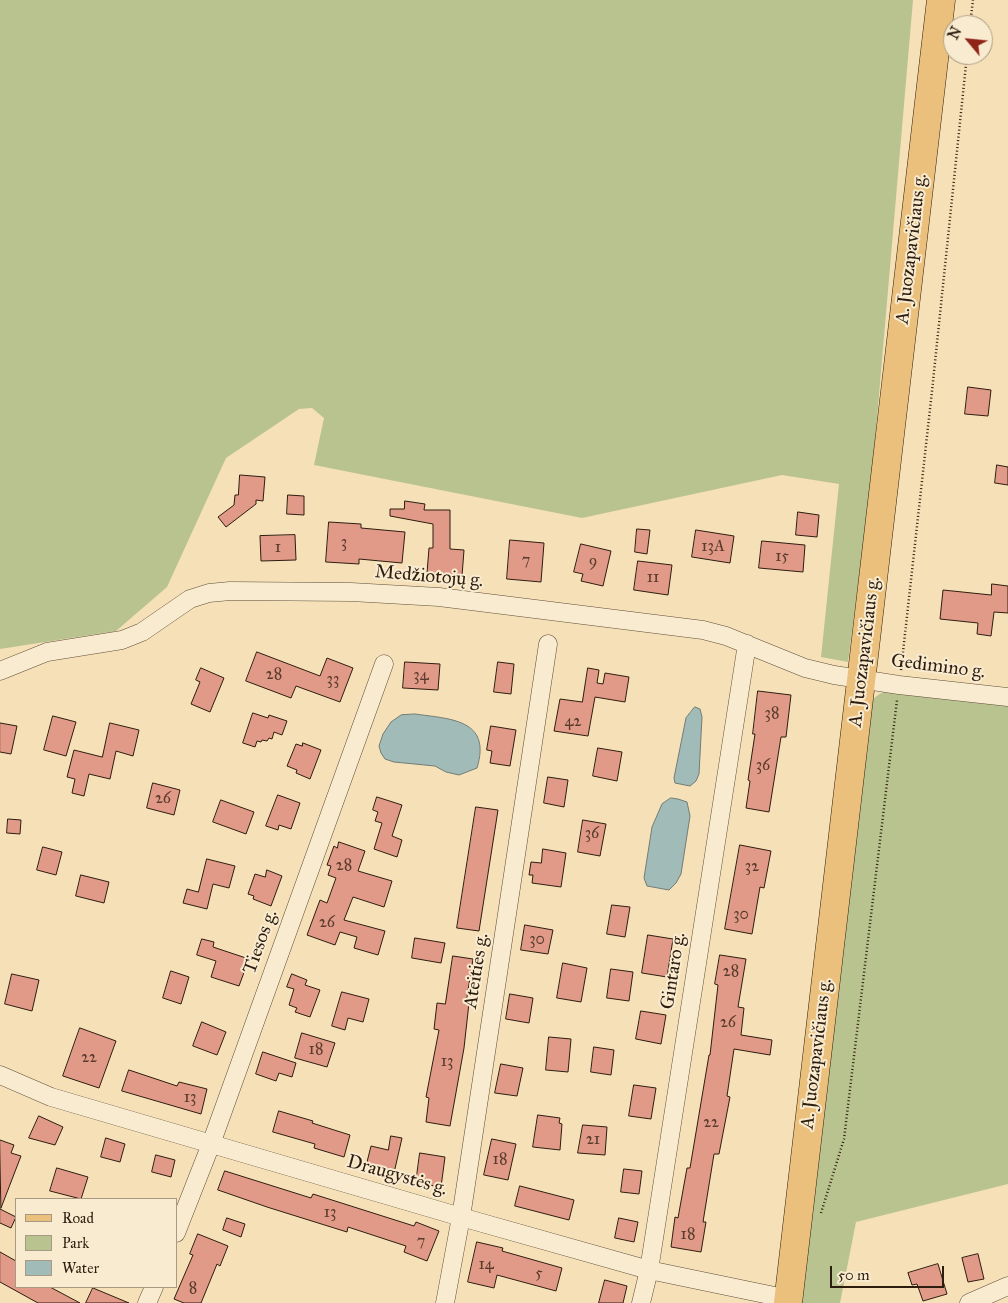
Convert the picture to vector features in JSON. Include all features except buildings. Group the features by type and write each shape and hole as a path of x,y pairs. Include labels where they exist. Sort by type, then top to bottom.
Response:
{"main road":[{"name":"A. Juozapavičiaus g.","path":"788,1301 941,0"}],"street":[{"name":"Medžiotojų g.","path":"0,671 47,652 122,640 142,632 190,598 209,593 230,591 351,592 448,598 703,630 726,636 805,668 834,676 862,679"},
{"name":"Ateities g.","path":"445,1303 461,1217 548,644"},
{"name":"Gintaro g.","path":"641,1303 649,1270 747,644"},
{"name":"Tiesos g.","path":"178,1228 211,1144 384,664"},
{"name":"Gedimino g.","path":"862,679 1008,697"},
{"name":"Draugystės g.","path":"0,1075 51,1097 461,1217 649,1270 788,1301"},
{"path":"969,1303 1008,1286"},
{"path":"147,1303 154,1288"}],"path":[{"path":"971,15 972,0"}],"green space":[{"path":"0,0 913,0 872,476 848,662 821,657 839,484 782,475 582,518 314,465 324,418 312,408 299,409 226,458 167,587 116,631 0,649"},
{"path":"889,691 1008,706 1008,1184 856,1222 840,1303 801,1303 869,705 882,692"}],"water":[{"path":"695,707 700,709 702,717 699,774 696,781 690,786 675,783 674,778 686,718"},
{"path":"415,714 454,720 465,724 479,740 480,752 477,768 459,775 446,772 435,766 394,762 385,759 379,746 383,734 391,722 401,715"},
{"path":"671,798 687,802 690,816 681,874 669,890 647,886 644,878 652,827 662,804"}]}
